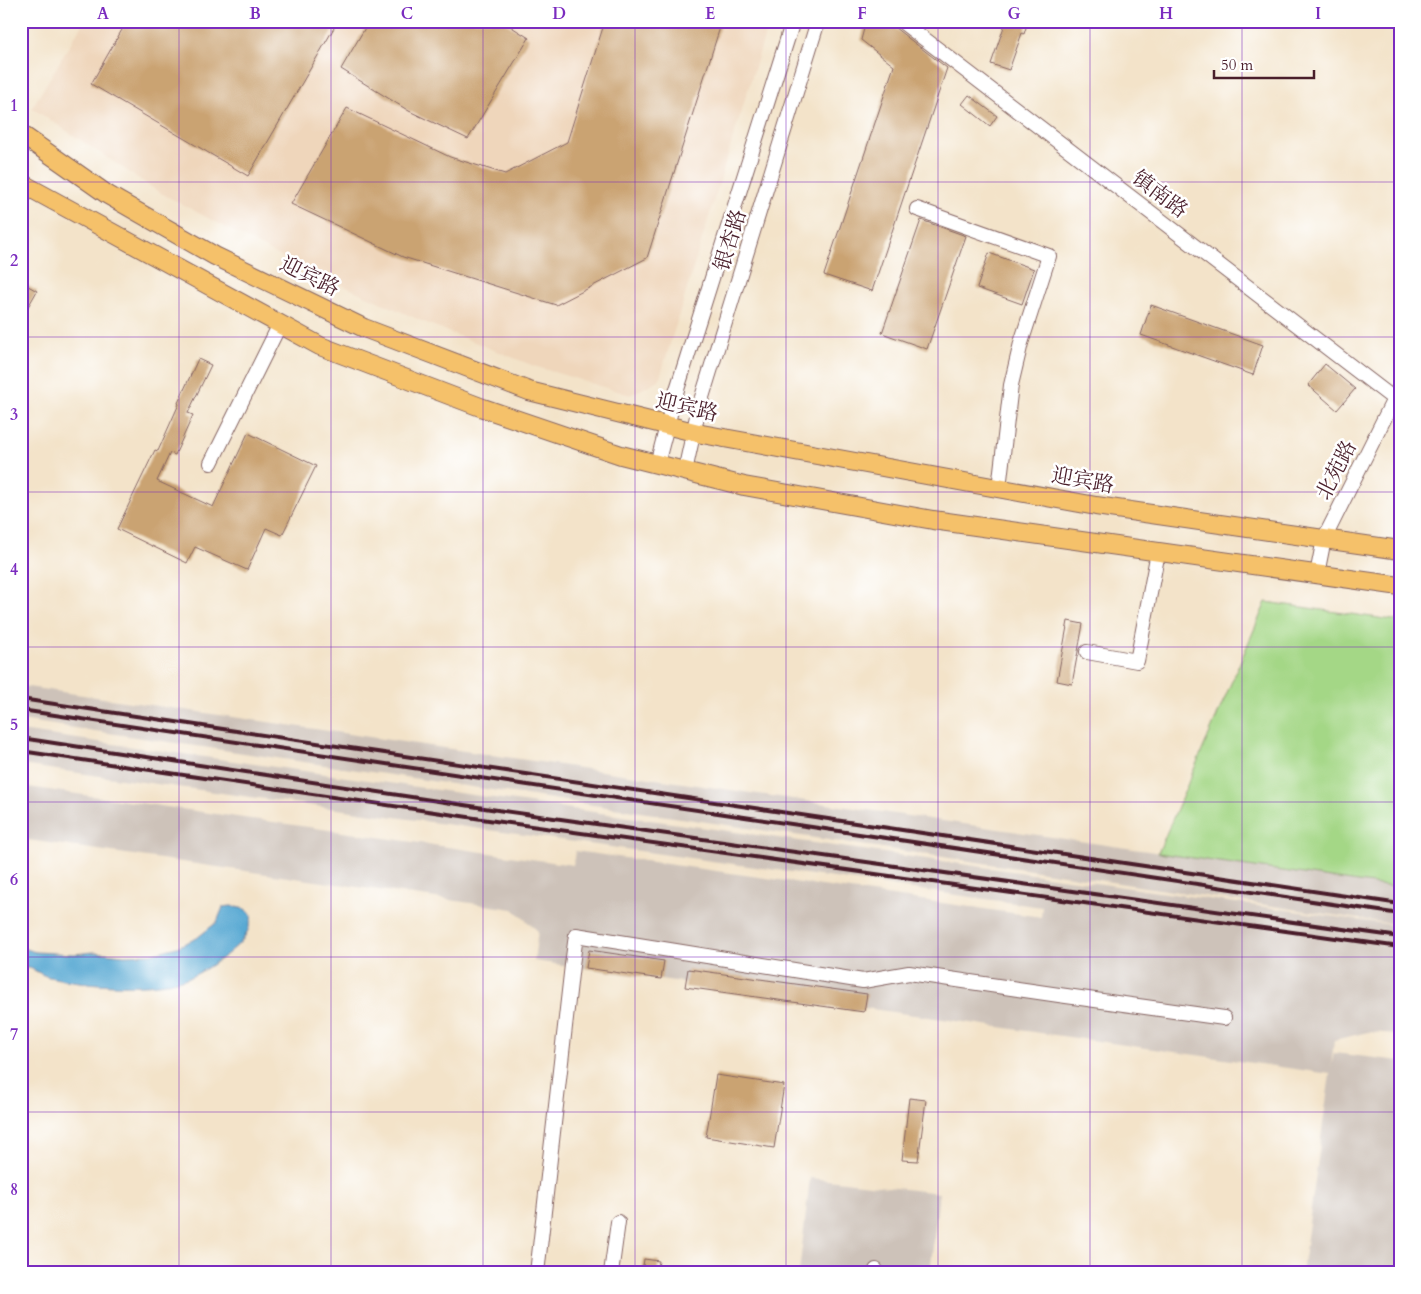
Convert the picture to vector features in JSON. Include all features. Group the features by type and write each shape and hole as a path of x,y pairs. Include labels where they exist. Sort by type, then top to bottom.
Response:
{"main road":[{"name":"迎宾路","path":"21,134 108,195 215,256 364,328 529,391 694,432 1096,506 1400,550"},
{"path":"22,186 320,346 483,408 621,455 744,486 933,520 1400,586"}],"street":[{"name":"银杏路","path":"657,464 677,390 792,21"},
{"name":"银杏路","path":"685,471 699,407 818,21"},
{"name":"镇南路","path":"901,21 1397,393"},
{"path":"917,210 1049,256 1021,343 1011,384 999,488"},
{"path":"211,463 280,324"},
{"name":"北苑路","path":"1317,574 1324,539 1397,393"},
{"path":"1087,652 1137,661 1158,552"},
{"path":"537,1273 576,935 863,981 909,973 1224,1018"},
{"path":"612,1273 618,1222"}],"shaded area":[{"path":"84,21 769,21 659,380 630,395 534,366 424,322 285,259 159,192 32,108"},
{"path":"21,686 1400,888 1400,925 21,720"},
{"path":"21,731 1400,926 1400,1034 1368,1032 1334,1040 1331,1067 1334,1053 1400,1061 1400,1273 1302,1273 1330,1074 534,961 538,931 513,909 21,839 21,786 573,865 575,851 1041,917 1042,907 21,765"},
{"path":"810,1178 939,1193 930,1273 799,1273"}],"green space":[{"path":"1266,602 1400,621 1400,888 1158,853"}],"water":[{"path":"231,906 245,909 252,915 243,938 226,955 190,977 158,984 101,984 49,977 28,967 21,966 21,947 35,952 74,954 94,952 124,955 150,954 177,947 197,938 217,922 223,907"}],"building":[{"path":"127,21 338,21 248,176 91,84"},
{"path":"369,21 502,21 529,38 468,139 409,111 341,69"},
{"path":"605,21 722,21 647,258 556,305 403,257 291,204 347,108 450,157 505,174 567,142"},
{"path":"866,21 886,21 947,68 872,291 824,275 894,66 861,40"},
{"path":"1006,21 1028,21 1009,70 991,64"},
{"path":"969,95 997,116 990,126 962,104"},
{"path":"921,220 966,236 927,349 882,333"},
{"path":"989,253 1034,269 1022,304 977,288"},
{"path":"21,282 37,291 21,319"},
{"path":"1151,305 1263,345 1253,375 1141,335"},
{"path":"198,359 211,365 188,413 193,415 175,455 170,453 157,481 213,507 248,433 316,466 282,535 266,528 247,570 195,547 187,563 117,529 155,450 158,451"},
{"path":"1325,364 1355,389 1337,410 1308,385"},
{"path":"1068,621 1083,624 1072,684 1057,681"},
{"path":"589,950 664,961 661,979 586,968"},
{"path":"688,969 867,994 864,1012 685,987"},
{"path":"716,1075 784,1085 774,1148 706,1137"},
{"path":"909,1098 926,1100 918,1161 902,1160"},
{"path":"644,1259 659,1261 657,1273 642,1273"}],"railway":[{"path":"21,699 1400,904"},
{"path":"21,710 1400,914"},
{"path":"21,738 504,811 1400,937"},
{"path":"21,751 502,822 1400,947"}]}
